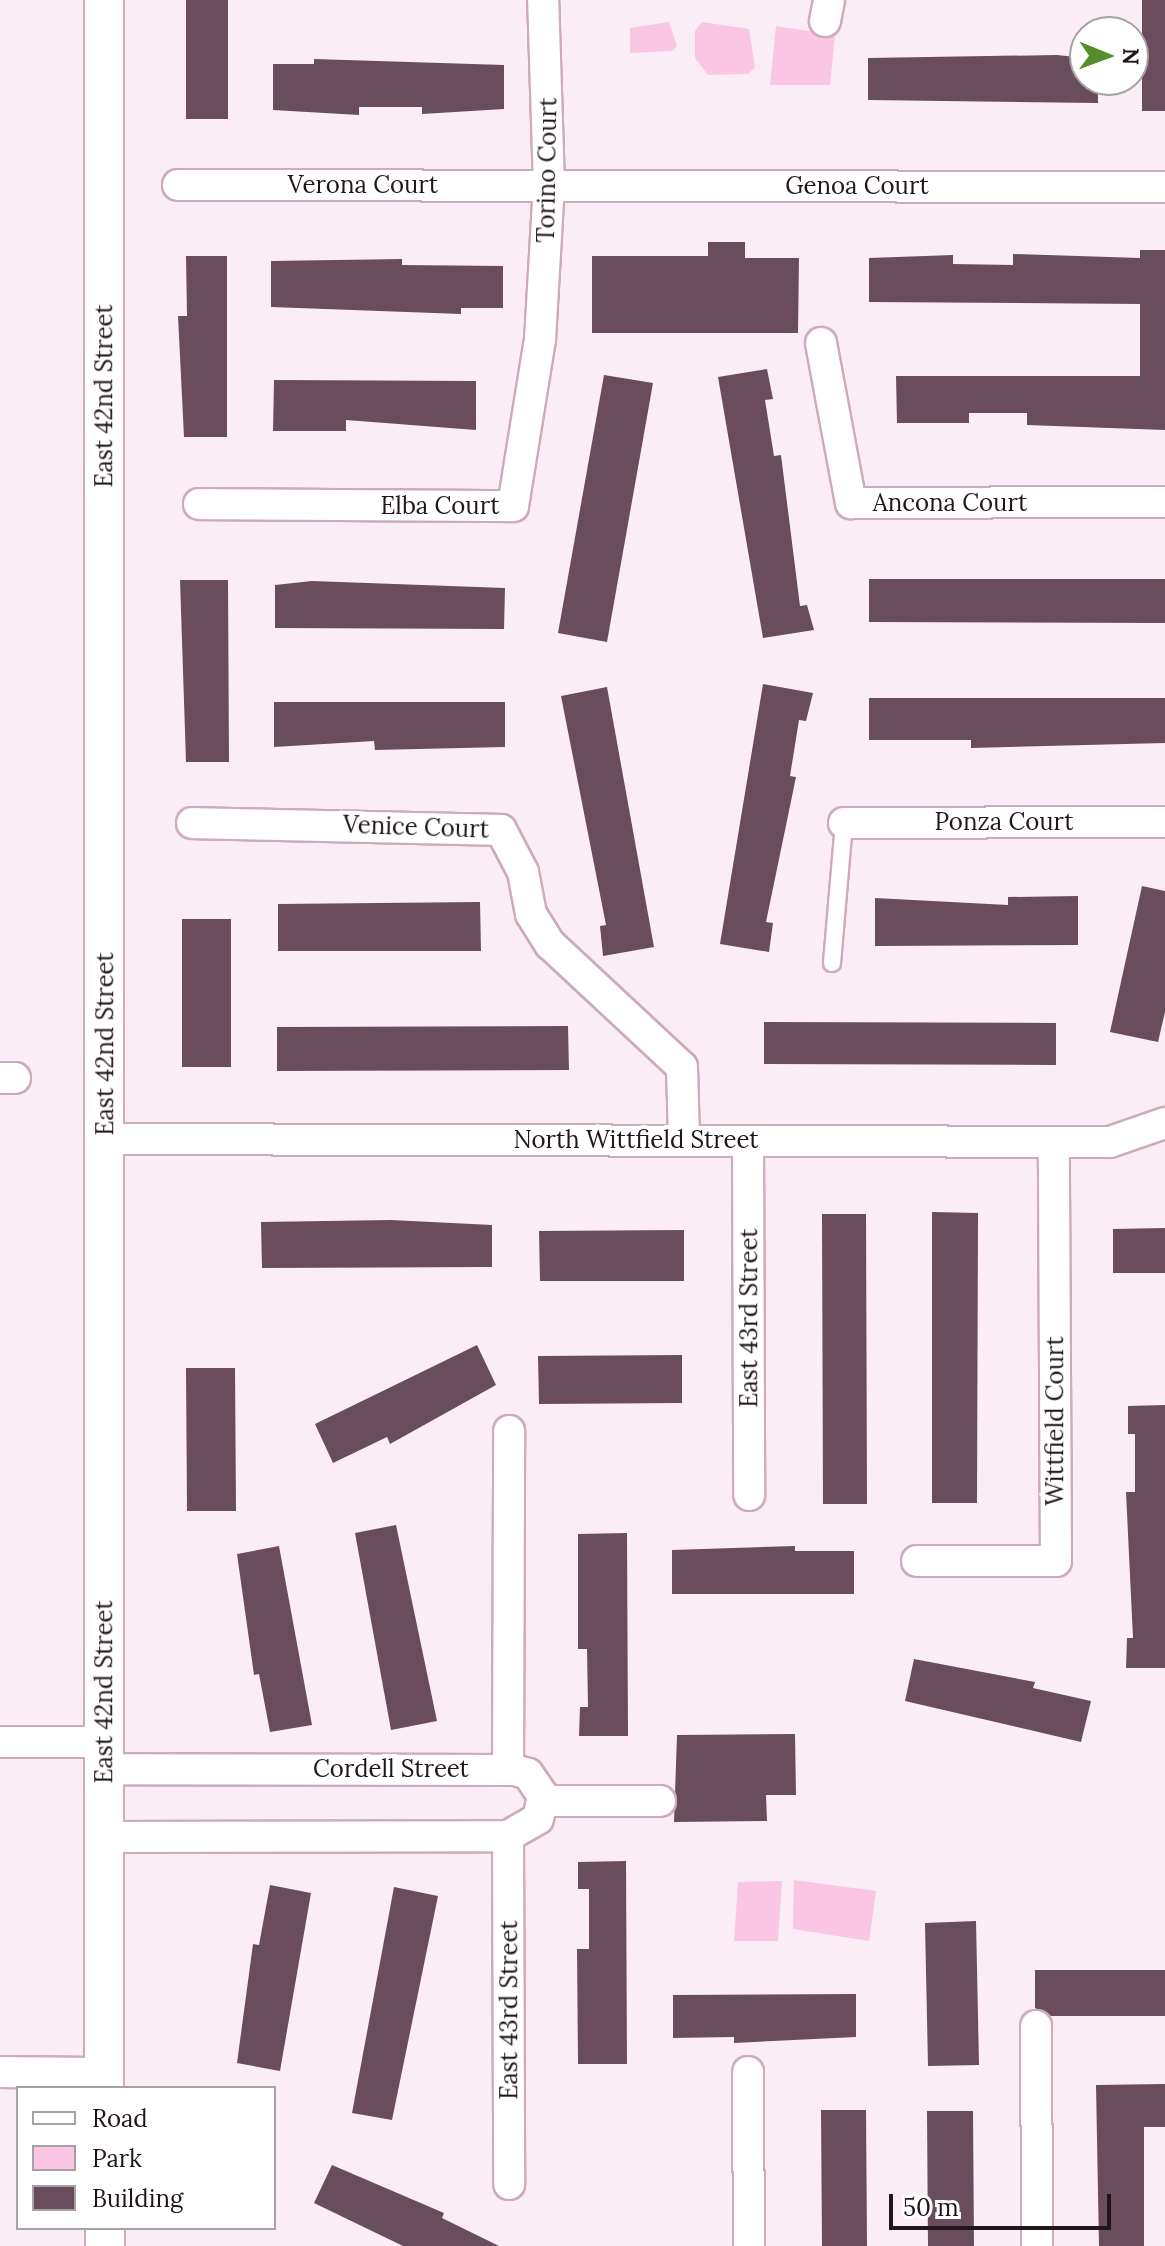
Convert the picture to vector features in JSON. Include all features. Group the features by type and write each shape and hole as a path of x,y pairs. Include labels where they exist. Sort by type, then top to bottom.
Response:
{"street":[{"name":"East 42nd Street","path":"104,0 104,2080"},
{"name":"Torino Court","path":"540,340 549,186 543,0"},
{"name":"Verona Court","path":"178,185 549,186"},
{"name":"Genoa Court","path":"549,186 1165,187"},
{"name":"Elba Court","path":"199,504 513,506 540,340"},
{"name":"Ancona Court","path":"821,343 851,503 1165,502"},
{"name":"Ponza Court","path":"844,823 1165,822"},
{"name":"Venice Court","path":"192,823 501,830 518,859 531,914 550,944 682,1067 684,1140"},
{"name":"North Wittfield Street","path":"104,1139 1110,1142 1165,1123"},
{"name":"East 43rd Street","path":"748,1141 749,1495"},
{"name":"Wittfield Court","path":"917,1561 1056,1561 1054,1142"},
{"path":"103,1837 508,1836 538,1819 543,1801 528,1774 508,1770 509,1431"},
{"name":"Cordell Street","path":"0,1742 104,1756 508,1770"},
{"path":"543,1801 660,1801"},
{"name":"East 43rd Street","path":"508,1836 509,2184"},
{"path":"1036,2026 1037,2246"},
{"path":"0,2072 104,2080"},
{"path":"748,2072 749,2246"}],"lane":[{"path":"832,963 844,823"}],"green space":[{"path":"669,22 677,46 672,51 630,53 630,28"},
{"path":"702,22 749,29 755,67 748,74 708,75 695,58 695,31"},
{"path":"776,26 835,35 830,85 770,85"},
{"path":"794,1880 876,1891 869,1941 793,1929"},
{"path":"782,1881 778,1941 734,1941 738,1882"}],"building":[{"path":"186,0 228,0 228,119 186,119"},
{"path":"1142,0 1165,0 1165,111 1142,111 1142,96 1149,96 1149,16 1142,16"},
{"path":"1069,56 1069,96 1098,96 1098,103 868,100 868,58"},
{"path":"314,59 504,65 504,109 422,114 422,107 359,107 359,115 273,110 273,64 314,64"},
{"path":"708,242 745,242 745,258 799,258 798,333 592,333 592,256 708,256"},
{"path":"1140,250 1165,250 1165,430 1027,425 1027,413 969,413 969,423 897,423 896,376 1140,376 1140,304 869,302 869,258 953,255 953,264 1013,265 1013,254 1140,258"},
{"path":"186,256 227,256 227,437 184,437 178,316 187,316"},
{"path":"402,259 402,265 503,266 503,308 461,308 461,314 271,307 271,261"},
{"path":"767,369 773,399 765,400 774,456 781,455 800,606 807,605 814,630 763,638 718,377"},
{"path":"604,375 653,383 607,642 558,633"},
{"path":"274,380 476,381 476,430 346,420 346,431 273,431"},
{"path":"869,579 1165,579 1165,623 869,622"},
{"path":"180,580 228,580 229,762 186,762"},
{"path":"312,581 505,588 504,629 275,628 275,585"},
{"path":"763,684 813,693 806,721 799,720 790,776 796,777 766,922 773,923 769,952 720,944"},
{"path":"607,687 654,947 603,956 600,926 606,925 561,696"},
{"path":"869,698 1165,698 1165,743 971,748 971,740 869,740"},
{"path":"274,702 505,702 505,747 375,750 374,741 274,747"},
{"path":"1142,886 1165,891 1165,1012 1158,1042 1110,1032"},
{"path":"1078,896 1078,945 875,946 875,898 1008,905 1008,897"},
{"path":"480,902 481,951 278,951 278,904"},
{"path":"182,919 231,919 231,1067 182,1067"},
{"path":"764,1022 1056,1023 1056,1065 764,1064"},
{"path":"568,1026 569,1070 277,1071 277,1027"},
{"path":"932,1212 978,1213 977,1503 932,1503"},
{"path":"822,1214 866,1214 867,1504 823,1504"},
{"path":"391,1220 492,1225 492,1267 262,1268 261,1222"},
{"path":"1165,1228 1165,1273 1113,1273 1113,1229"},
{"path":"684,1230 684,1281 540,1281 539,1231"},
{"path":"477,1345 496,1385 390,1444 387,1437 333,1463 315,1424"},
{"path":"682,1355 682,1403 539,1404 538,1356"},
{"path":"186,1368 235,1368 236,1511 187,1511"},
{"path":"1165,1405 1165,1668 1126,1668 1127,1638 1133,1638 1126,1492 1135,1492 1135,1434 1128,1434 1128,1406"},
{"path":"396,1525 437,1721 391,1730 355,1533"},
{"path":"627,1533 628,1736 579,1736 580,1707 588,1707 587,1649 578,1649 578,1534"},
{"path":"279,1546 312,1725 270,1732 259,1674 254,1675 237,1554"},
{"path":"795,1546 795,1551 854,1551 854,1594 672,1594 672,1550"},
{"path":"914,1659 1035,1682 1033,1688 1091,1701 1081,1742 905,1701"},
{"path":"795,1734 796,1795 766,1795 767,1821 674,1822 677,1735"},
{"path":"626,1861 627,2064 578,2064 577,1949 589,1949 589,1889 578,1889 578,1862"},
{"path":"270,1885 311,1893 280,2071 237,2063 253,1944 259,1945"},
{"path":"394,1887 438,1896 392,2120 352,2113"},
{"path":"976,1921 979,2065 928,2066 925,1923"},
{"path":"1035,1970 1165,1970 1165,2016 1051,2016 1035,2008"},
{"path":"856,1994 856,2037 734,2043 734,2037 673,2038 673,1995"},
{"path":"1165,2084 1165,2127 1144,2127 1144,2246 1099,2246 1096,2085"},
{"path":"821,2110 866,2110 867,2246 822,2246"},
{"path":"927,2111 973,2111 974,2246 928,2246"},
{"path":"332,2165 444,2213 442,2218 499,2246 403,2246 314,2203"}]}
